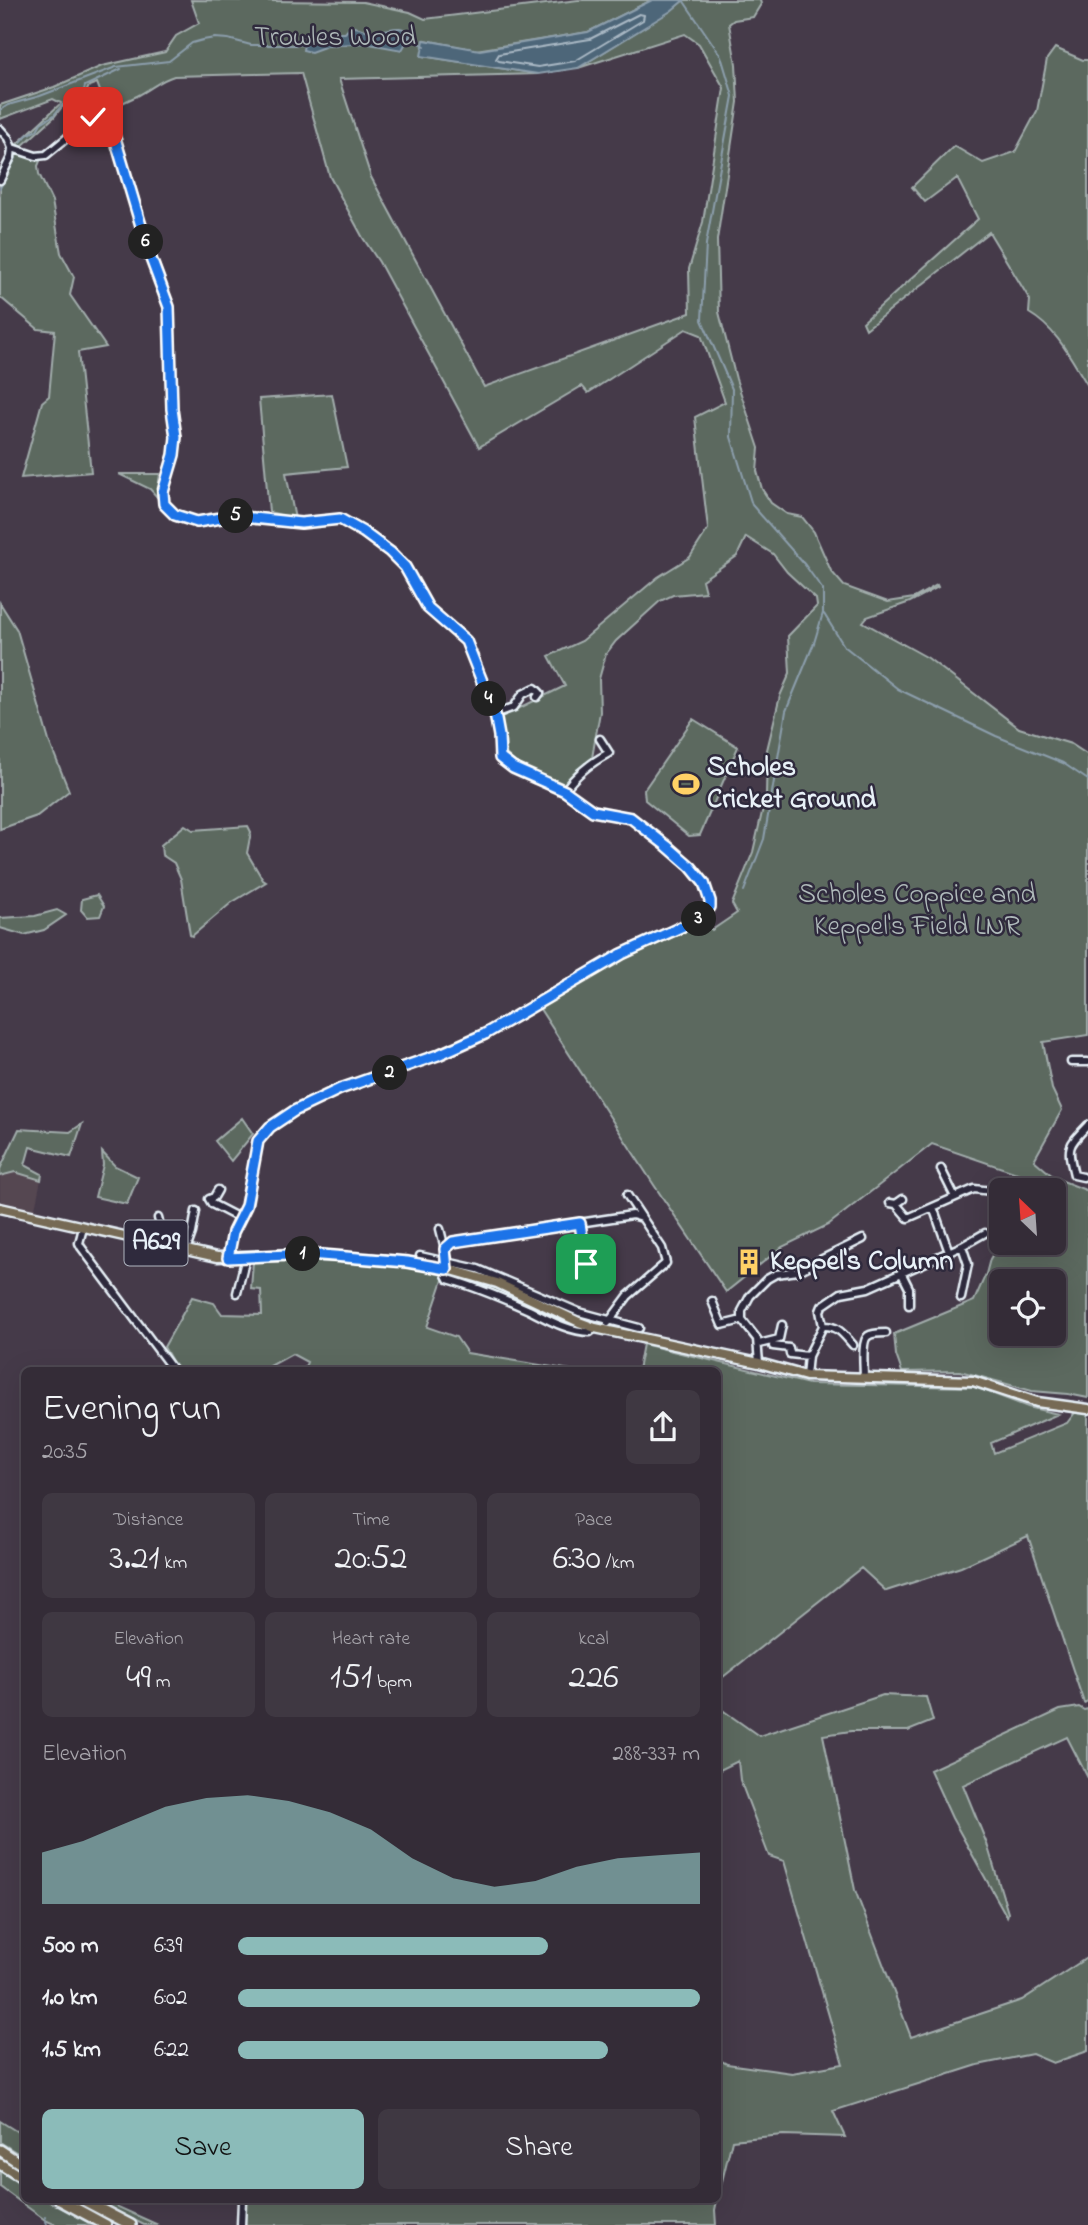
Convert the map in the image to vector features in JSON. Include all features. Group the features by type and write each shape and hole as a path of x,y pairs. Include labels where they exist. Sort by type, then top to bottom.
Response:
{"highway":[{"path":"0,2150 21,2164"},
{"path":"0,2164 21,2177"},
{"path":"66,2203 106,2225"},
{"path":"89,2203 131,2225"}],"main road":[{"name":"A629","path":"0,1208 228,1258 309,1254 448,1265 497,1283 599,1329 759,1363 806,1376 973,1381 1037,1402 1088,1409"}],"street":[{"path":"12,148 36,156 46,155 87,120 100,114 108,119 112,128 150,256 169,307 172,409 176,437 174,455 163,492 164,504 175,515 197,522 242,516 301,523 340,519 355,527 400,560 428,608 466,641 495,714 500,758 513,768 565,791 593,811 631,818 691,867 704,883 710,898 710,907 703,917 622,954 485,1034 438,1055 340,1089 294,1111 270,1127 258,1141 246,1206 233,1232 228,1258"},
{"path":"0,129 12,148 11,157 0,180"},
{"path":"495,714 514,707 523,694 535,688 540,693 537,697"},
{"path":"565,791 574,776 609,753 600,739"},
{"path":"1071,1062 1088,1062"},
{"path":"1083,1177 1074,1175 1068,1152 1088,1125"},
{"path":"939,1169 955,1197"},
{"path":"218,1189 214,1197 209,1199 212,1204 240,1218"},
{"path":"903,1199 893,1204 909,1221 974,1189 989,1190"},
{"path":"599,1329 609,1321 628,1296 666,1263 662,1248 627,1195"},
{"path":"933,1208 948,1252"},
{"path":"186,1250 196,1211"},
{"path":"445,1249 453,1242 632,1215 642,1218"},
{"path":"156,1244 159,1218"},
{"path":"580,1223 586,1264"},
{"path":"83,1228 79,1243 81,1247 171,1367"},
{"path":"440,1229 448,1265"},
{"path":"806,1376 807,1356 823,1326 820,1308 831,1299 847,1290 868,1287 962,1246 985,1233"},
{"path":"742,1320 745,1304 767,1279 776,1274 798,1270 863,1240"},
{"path":"961,1298 968,1264 962,1246"},
{"path":"420,1256 498,1276 548,1300 609,1321 639,1328"},
{"path":"237,1293 246,1257"},
{"path":"901,1272 909,1288 909,1305"},
{"path":"712,1301 722,1325 742,1320"},
{"path":"742,1320 759,1344 759,1363"},
{"path":"759,1344 779,1339 782,1325"},
{"path":"823,1326 838,1329 853,1346"},
{"path":"864,1377 866,1337 870,1334 886,1333"},
{"path":"773,1346 789,1348 790,1354 807,1356"},
{"path":"241,2225 242,2203"}],"shaded area":[{"path":"15,1172 41,1180 34,1213 0,1204 0,1176"}],"green space":[{"name":"Scholes Coppice and Keppel's Field LNR","path":"191,0 363,2 410,12 425,19 578,0 652,0 588,32 476,50 425,40 422,56 538,74 339,79 371,177 484,387 690,313 689,269 703,222 724,88 699,44 685,34 578,68 684,0 760,0 761,4 753,17 734,20 729,24 736,64 738,102 717,240 719,312 736,379 759,448 757,471 762,489 771,503 787,514 802,517 814,532 831,571 844,586 888,602 914,598 937,585 938,587 910,602 867,617 863,622 928,658 1019,728 1071,744 1088,755 1088,1035 1043,1042 1052,1089 1062,1110 1034,1160 1055,1178 1026,1178 932,1144 828,1225 782,1247 726,1292 539,1006 615,962 703,922 712,930 737,913 732,904 753,852 766,795 767,750 780,696 790,673 788,636 817,606 816,599 787,572 773,554 746,537 737,556 702,580 705,592 673,595 660,601 616,641 606,654 599,679 600,712 592,758 565,787 517,765 506,754 501,717 565,686 549,656 582,641 658,577 690,557 708,529 695,417 725,402 701,335 686,329 588,393 582,386 479,447 330,177 301,73 174,76 109,110 97,83 89,86 85,95 62,107 21,147 17,144 61,103 53,99 0,119 0,105 54,87 102,66 165,52 176,36 199,23"},
{"path":"1055,48 1088,60 1088,386 1056,336 1029,313 1030,300 989,232 866,329 863,322 978,219 957,178 925,202 912,187 954,146 983,163 1015,152 1037,111 1047,59"},
{"path":"17,153 40,161 39,174 52,201 61,253 74,277 70,295 106,347 78,352 91,472 21,478 42,402 49,396 55,331 38,329 0,297 0,184"},
{"path":"332,394 347,467 286,473 295,519 269,512 259,399"},
{"path":"119,474 160,474 157,497 150,489"},
{"path":"0,603 17,630 49,741 69,791 37,816 0,829"},
{"name":"Scholes Cricket Ground","path":"693,719 738,747 700,835 689,836 645,800 644,790"},
{"path":"185,825 193,830 248,826 251,832 247,853 266,882 231,903 192,936 181,879 174,863 162,855 161,845"},
{"path":"97,895 104,906 100,916 87,917 81,910 82,899"},
{"path":"57,910 66,915 44,930 24,935 0,928 0,918 35,916"},
{"path":"242,1118 253,1134 231,1161 215,1141"},
{"path":"82,1124 71,1157 30,1147 25,1165 42,1174 41,1180 15,1172 0,1176 0,1169 19,1129 70,1132"},
{"path":"102,1152 115,1166 138,1177 127,1204 95,1197 103,1165"},
{"name":"Scholes Coppice and Keppel's Field LNR","path":"1066,1182 1088,1191 1088,1398 1032,1391 960,1371 902,1372 896,1355 894,1334 974,1301 992,1255 1066,1255"},
{"path":"253,1261 372,1264 442,1274 443,1280 427,1327 456,1337 467,1353 553,1367 305,1367 307,1362 292,1354 268,1367 175,1367 164,1347 192,1297 214,1303 222,1314 262,1315 261,1290 251,1289"},
{"path":"449,1273 482,1280 582,1328 451,1277"},
{"path":"643,1344 809,1384 975,1387 1028,1407 1058,1414 991,1443 994,1453 1067,1423 1077,1410 1088,1413 1088,1701 1084,1703 1028,1536 961,1567 886,1591 861,1568 721,1679 721,1367 639,1367"},
{"path":"883,1695 926,1697 933,1721 908,1731 851,1731 823,1735 855,1890 911,2037 1022,2000 1088,1957 1088,2051 1053,2063 1032,2054 978,2065 833,2111 845,2137 783,2135 732,2140 721,2186 721,2061 727,2064 792,2073 843,2064 784,1861 769,1856 740,1780 738,1761 721,1770 721,1709 759,1736"},
{"path":"1079,1707 1088,1709 1088,1778 1067,1737 963,1785 987,1844 1007,1917 952,1818 930,1770 1060,1710"},
{"path":"0,2121 21,2134 21,2155 0,2142"},
{"path":"0,2171 21,2185 21,2202 0,2187"},
{"path":"22,2203 53,2203 93,2225 56,2225"},
{"path":"101,2203 113,2203 158,2225 144,2225"},
{"path":"245,2203 716,2203 716,2225 245,2225"}],"water":[{"path":"652,0 684,0 671,11 578,68 538,74 421,56 424,40 480,50 588,32"},
{"path":"351,26 376,31 399,28 411,34 402,50 364,43 327,46 311,52 303,50 304,44 318,33 345,33"}],"waterway":[{"path":"683,0 721,56 733,96 706,244 702,320 732,389 731,437 752,505 805,565 823,590 823,613 814,643 786,711 764,839 744,891"},
{"path":"409,37 425,46"},
{"path":"0,110 116,67 169,61 192,43 203,40 228,39 251,45 306,45"},
{"path":"21,142 61,106 83,94 85,86 121,69"},
{"path":"0,188 16,158"},
{"path":"824,614 844,646 898,689 996,736 1063,763 1088,780"},
{"path":"45,2217 47,2225"}],"place":[{"name":"Scholes Cricket Ground","path":"686,784"},
{"name":"Keppel's Column","path":"749,1262"}],"route":[{"path":"93,117 96,114 104,115 112,128 150,256 169,307 172,409 176,437 174,455 163,492 164,504 175,515 197,522 233,516 265,517 301,523 340,519 363,532 400,560 428,608 466,641 495,714 500,758 513,768 565,791 593,811 631,818 691,867 704,883 710,898 710,907 703,917 622,954 485,1034 438,1055 340,1089 294,1111 270,1127 258,1141 246,1206 233,1232 228,1258 309,1254 407,1262 447,1269 445,1249 453,1242 580,1223 586,1264"}],"park label":[{"name":"Trowles Wood","path":"335,38"}]}
